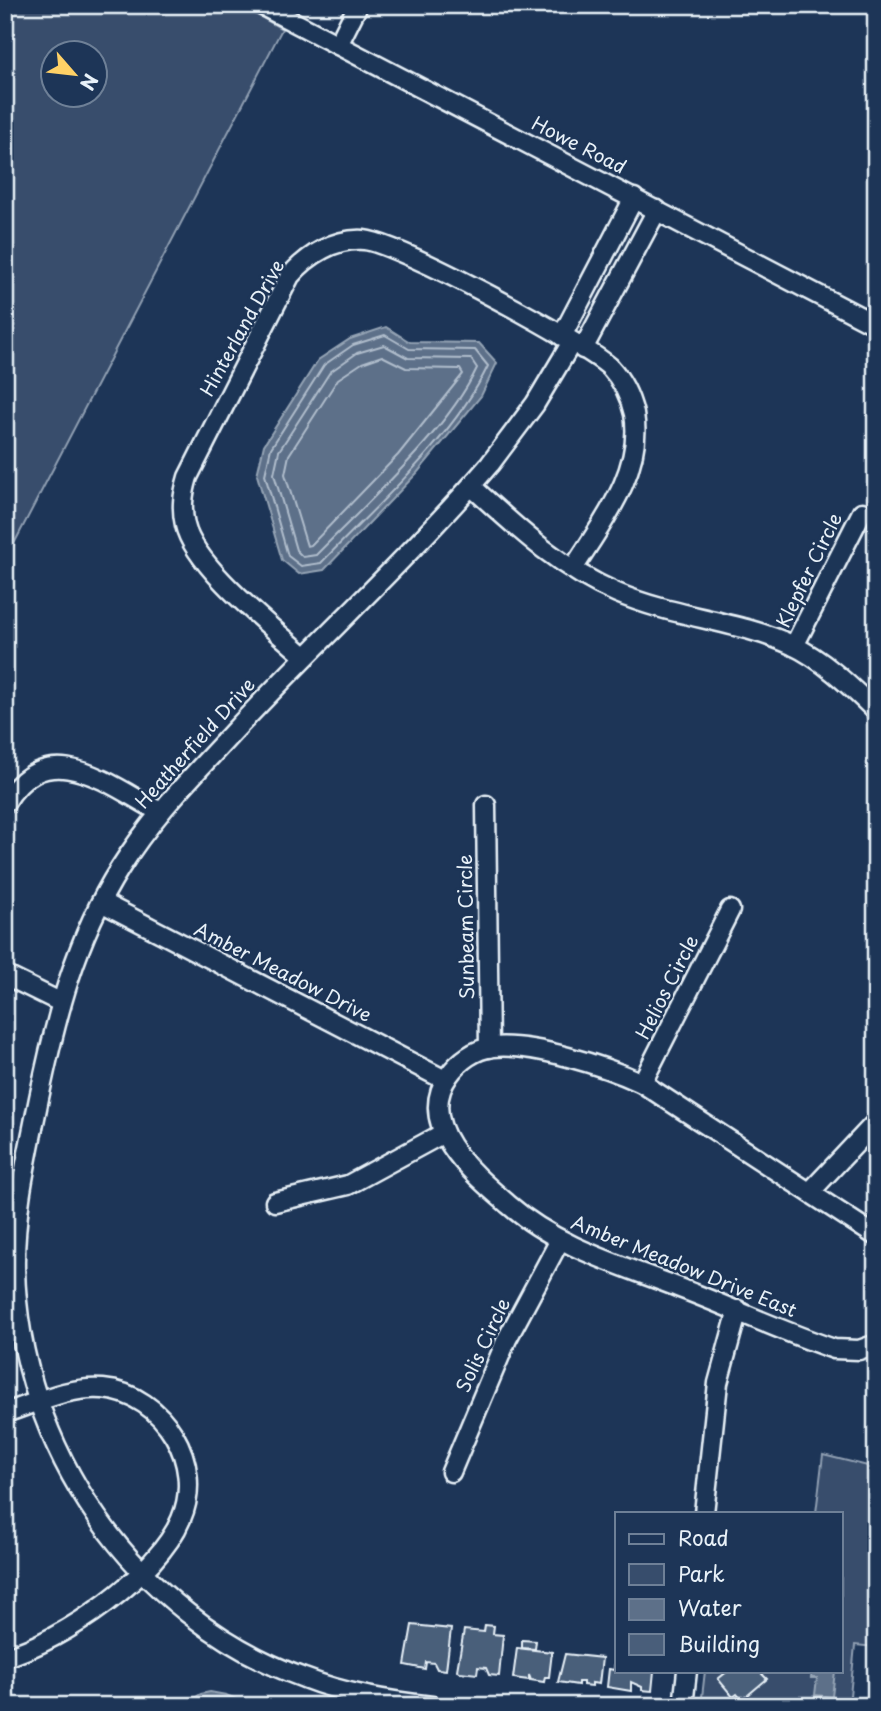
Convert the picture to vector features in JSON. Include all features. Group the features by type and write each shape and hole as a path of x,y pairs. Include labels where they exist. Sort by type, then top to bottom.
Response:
{"street":[{"name":"Howe Road","path":"261,5 876,325"},
{"path":"338,45 358,5"},
{"name":"Heatherfield Drive","path":"572,342 634,198"},
{"name":"Heatherfield Drive","path":"432,1706 352,1693 274,1666 207,1627 140,1571 108,1533 62,1462 38,1402 19,1317 12,1205 60,1002 76,955 101,902 158,811 471,485 535,404 657,210"},
{"name":"Hinterland Drive","path":"304,656 210,568 196,550 185,528 182,510 186,485 198,456 290,276 307,258 332,246 361,240 392,247 572,342 611,369 622,384 632,407 635,437 626,477 572,569"},
{"path":"471,485 539,547 572,569 632,598 755,631 794,646 839,678 876,711"},
{"name":"Klepfer Circle","path":"794,646 862,512"},
{"path":"5,803 14,789 26,779 46,768 60,766 86,772 158,811"},
{"name":"Sunbeam Circle","path":"486,805 489,1048"},
{"name":"Amber Meadow Drive","path":"101,902 445,1080"},
{"name":"Helios Circle","path":"642,1083 730,910"},
{"path":"5,975 60,1002"},
{"path":"275,1202 348,1185 442,1134 438,1105 445,1080 461,1061 489,1048 530,1051 579,1060 642,1083 876,1236"},
{"path":"810,1192 876,1122"},
{"name":"Amber Meadow Drive East","path":"442,1134 465,1162 510,1206 560,1240 834,1349 859,1350 876,1344"},
{"name":"Solis Circle","path":"451,1472 502,1352 560,1240"},
{"path":"704,1512 718,1383 738,1310"},
{"path":"5,1413 78,1390 113,1390 151,1408 171,1429 187,1467 186,1505 170,1540 140,1571 81,1623 39,1646 5,1657"},
{"path":"683,1706 687,1672"}],"green space":[{"path":"5,5 239,5 282,29 5,561"},
{"path":"823,1455 876,1468 876,1647 855,1645 849,1706 701,1706 705,1672 842,1672 842,1512 816,1512"}],"water":[{"path":"386,327 410,342 479,343 497,363 481,396 417,473 324,570 299,574 282,560 257,475 264,445 318,360 350,339"},
{"path":"812,1672 835,1672 832,1697 815,1695 817,1678 811,1678"},
{"path":"210,1692 226,1695 253,1706 181,1706 201,1694"}],"building":[{"path":"412,1625 451,1629 446,1670 437,1669 434,1663 426,1662 425,1669 405,1665"},
{"path":"485,1625 494,1626 493,1634 503,1635 499,1676 489,1675 486,1668 478,1667 477,1674 460,1672 457,1670 464,1630 484,1632"},
{"path":"522,1640 536,1641 535,1649 522,1648"},
{"path":"517,1648 552,1652 549,1677 545,1677 544,1682 531,1680 529,1675 529,1680 513,1678"},
{"path":"565,1654 602,1658 599,1684 592,1683 592,1686 583,1685 583,1682 578,1682 578,1685 558,1682"},
{"path":"615,1658 615,1672 654,1672 652,1691 642,1690 642,1687 631,1682 631,1691 607,1687 609,1669 614,1670"},
{"path":"727,1672 765,1672 762,1674 767,1679 742,1700 737,1694 733,1697 718,1679"}]}
